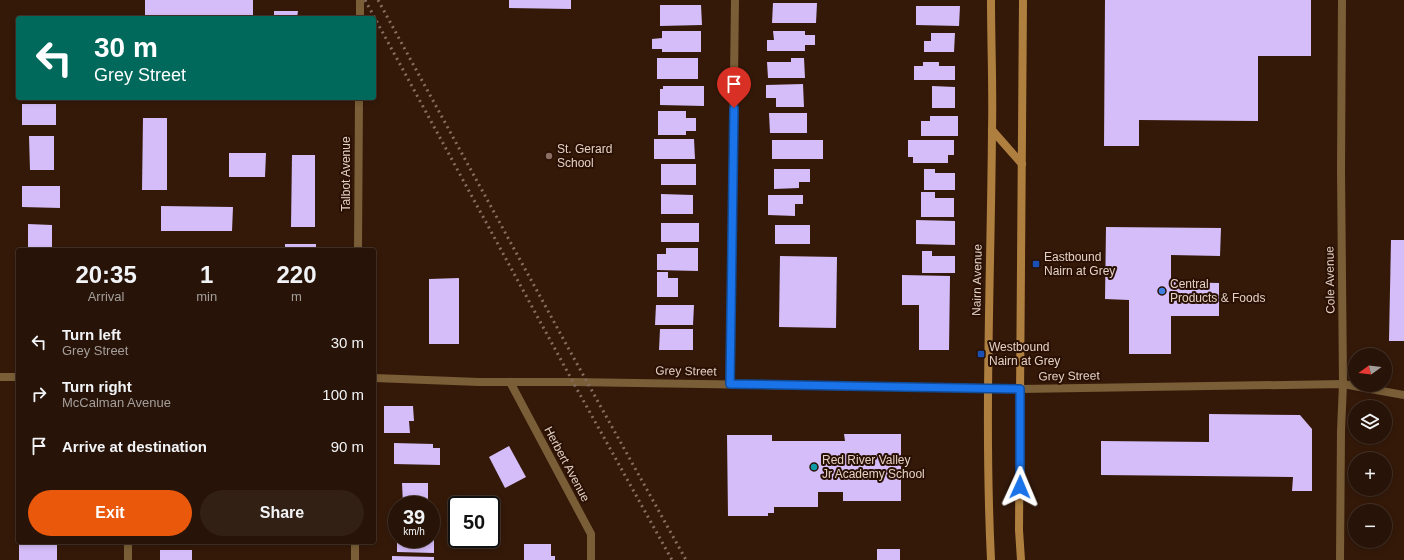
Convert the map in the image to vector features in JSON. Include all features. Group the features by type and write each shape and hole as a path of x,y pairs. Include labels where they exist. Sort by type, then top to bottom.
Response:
{"main road":[{"name":"Nairn Avenue","path":"991,0 992,130 988,388 988,469 991,560"},
{"path":"1020,560 1023,0"},
{"path":"992,130 1022,164"}],"street":[{"path":"360,0 360,16"},
{"path":"730,384 735,0"},
{"name":"Cole Avenue","path":"1340,560 1343,384 1341,170 1342,0"},
{"name":"Talbot Avenue","path":"358,248 359,100"},
{"path":"0,377 16,377"},
{"name":"Grey Street","path":"376,378 510,382 1020,389 1343,384 1404,395"},
{"name":"Herbert Avenue","path":"510,382 591,534 591,560"},
{"path":"128,544 128,560"},
{"path":"355,544 355,560"}],"building":[{"path":"145,0 253,0 253,16 145,16"},
{"path":"509,0 571,0 571,9 509,8"},
{"path":"1105,0 1311,0 1311,56 1258,56 1258,121 1139,120 1139,146 1104,146"},
{"path":"773,3 817,3 816,23 772,23"},
{"path":"660,5 701,5 702,25 660,26"},
{"path":"916,6 960,6 959,26 916,25"},
{"path":"274,11 298,11 297,16 274,16"},
{"path":"662,31 701,31 701,52 662,52 662,49 652,49 652,39 662,38"},
{"path":"773,31 805,31 805,35 815,35 815,45 805,45 805,51 767,51 767,40 774,40"},
{"path":"931,33 955,33 954,52 924,52 924,41 931,41"},
{"path":"657,58 698,58 698,79 657,79"},
{"path":"791,58 804,58 805,78 768,78 767,62 791,62"},
{"path":"923,62 939,62 939,66 955,66 955,80 914,80 914,66 923,66"},
{"path":"803,84 804,107 776,107 776,98 766,98 766,85"},
{"path":"663,86 704,86 704,106 660,105 660,89 663,89"},
{"path":"932,86 955,87 955,108 932,108"},
{"path":"22,104 56,104 56,125 22,125"},
{"path":"658,111 686,111 686,118 696,118 696,131 686,131 686,135 658,135"},
{"path":"769,113 807,113 807,133 770,133"},
{"path":"930,116 958,116 958,136 921,136 921,121 930,121"},
{"path":"143,118 167,118 167,190 142,190"},
{"path":"29,136 54,136 54,170 30,170"},
{"path":"654,139 694,139 695,159 654,159"},
{"path":"772,140 823,140 823,159 772,159"},
{"path":"908,140 954,140 954,155 948,155 948,163 913,163 913,157 908,157"},
{"path":"229,153 266,153 265,177 229,177"},
{"path":"292,155 315,155 315,227 291,227"},
{"path":"661,164 696,164 696,185 661,185"},
{"path":"774,169 810,169 810,182 799,182 799,188 774,189"},
{"path":"924,169 935,169 935,173 955,173 955,190 924,190"},
{"path":"22,186 60,186 60,208 22,207"},
{"path":"921,192 935,192 935,198 954,198 954,217 921,217"},
{"path":"661,194 693,195 693,214 661,214"},
{"path":"768,195 803,195 803,204 795,204 795,216 768,215"},
{"path":"161,206 233,207 232,231 161,231"},
{"path":"916,220 955,221 955,245 916,244"},
{"path":"661,223 699,223 699,242 661,242"},
{"path":"28,224 52,225 52,248 28,248"},
{"path":"775,225 810,225 810,244 775,244"},
{"name":"Central Products & Foods","path":"1106,227 1221,228 1220,256 1171,255 1171,282 1219,283 1219,316 1171,316 1171,354 1129,354 1129,300 1105,299"},
{"path":"1391,240 1404,240 1404,341 1389,341"},
{"path":"285,244 316,244 316,248 285,248"},
{"path":"666,248 698,248 698,271 657,270 657,254 666,254"},
{"path":"922,251 932,251 932,256 955,256 955,273 922,273"},
{"path":"780,256 837,257 836,328 779,327"},
{"path":"657,272 668,272 668,278 678,278 678,297 657,297"},
{"path":"902,275 950,276 949,350 919,350 919,305 902,305"},
{"path":"459,278 459,344 429,344 429,279"},
{"path":"656,305 694,305 693,325 655,325"},
{"path":"660,329 693,329 693,350 659,350"},
{"path":"384,406 413,406 414,421 409,421 410,433 384,433"},
{"path":"1209,414 1300,415 1312,429 1312,491 1292,491 1293,477 1101,475 1101,441 1209,442"},
{"name":"Red River Valley Jr Academy School","path":"844,434 901,434 901,501 843,501 843,492 818,492 818,507 774,507 774,513 768,513 768,516 728,516 727,435 772,435 772,441 845,441"},
{"path":"394,443 433,444 433,448 440,448 440,465 394,464"},
{"path":"509,446 526,477 505,488 489,457"},
{"path":"402,483 428,483 428,496 403,496"},
{"path":"19,544 57,544 57,560 19,560"},
{"path":"524,544 551,544 551,556 555,556 555,560 524,560"},
{"path":"397,548 434,548 434,553 397,552"},
{"path":"877,549 900,549 900,560 877,560"},
{"path":"160,550 192,550 192,560 160,560"},
{"path":"392,556 434,557 434,560 392,560"}],"railway":[{"path":"365,0 374,16"},
{"path":"378,0 686,560"},
{"path":"376,20 573,382 672,560"}],"place":[{"name":"St. Gerard School","path":"549,156"},
{"name":"Eastbound Nairn at Grey","path":"1036,264"},
{"name":"Central Products & Foods","path":"1162,291"},
{"name":"Westbound Nairn at Grey","path":"981,354"},
{"name":"Red River Valley Jr Academy School","path":"814,467"}],"route":[{"path":"734,108 730,384 859,385 1020,389 1020,487"}]}
